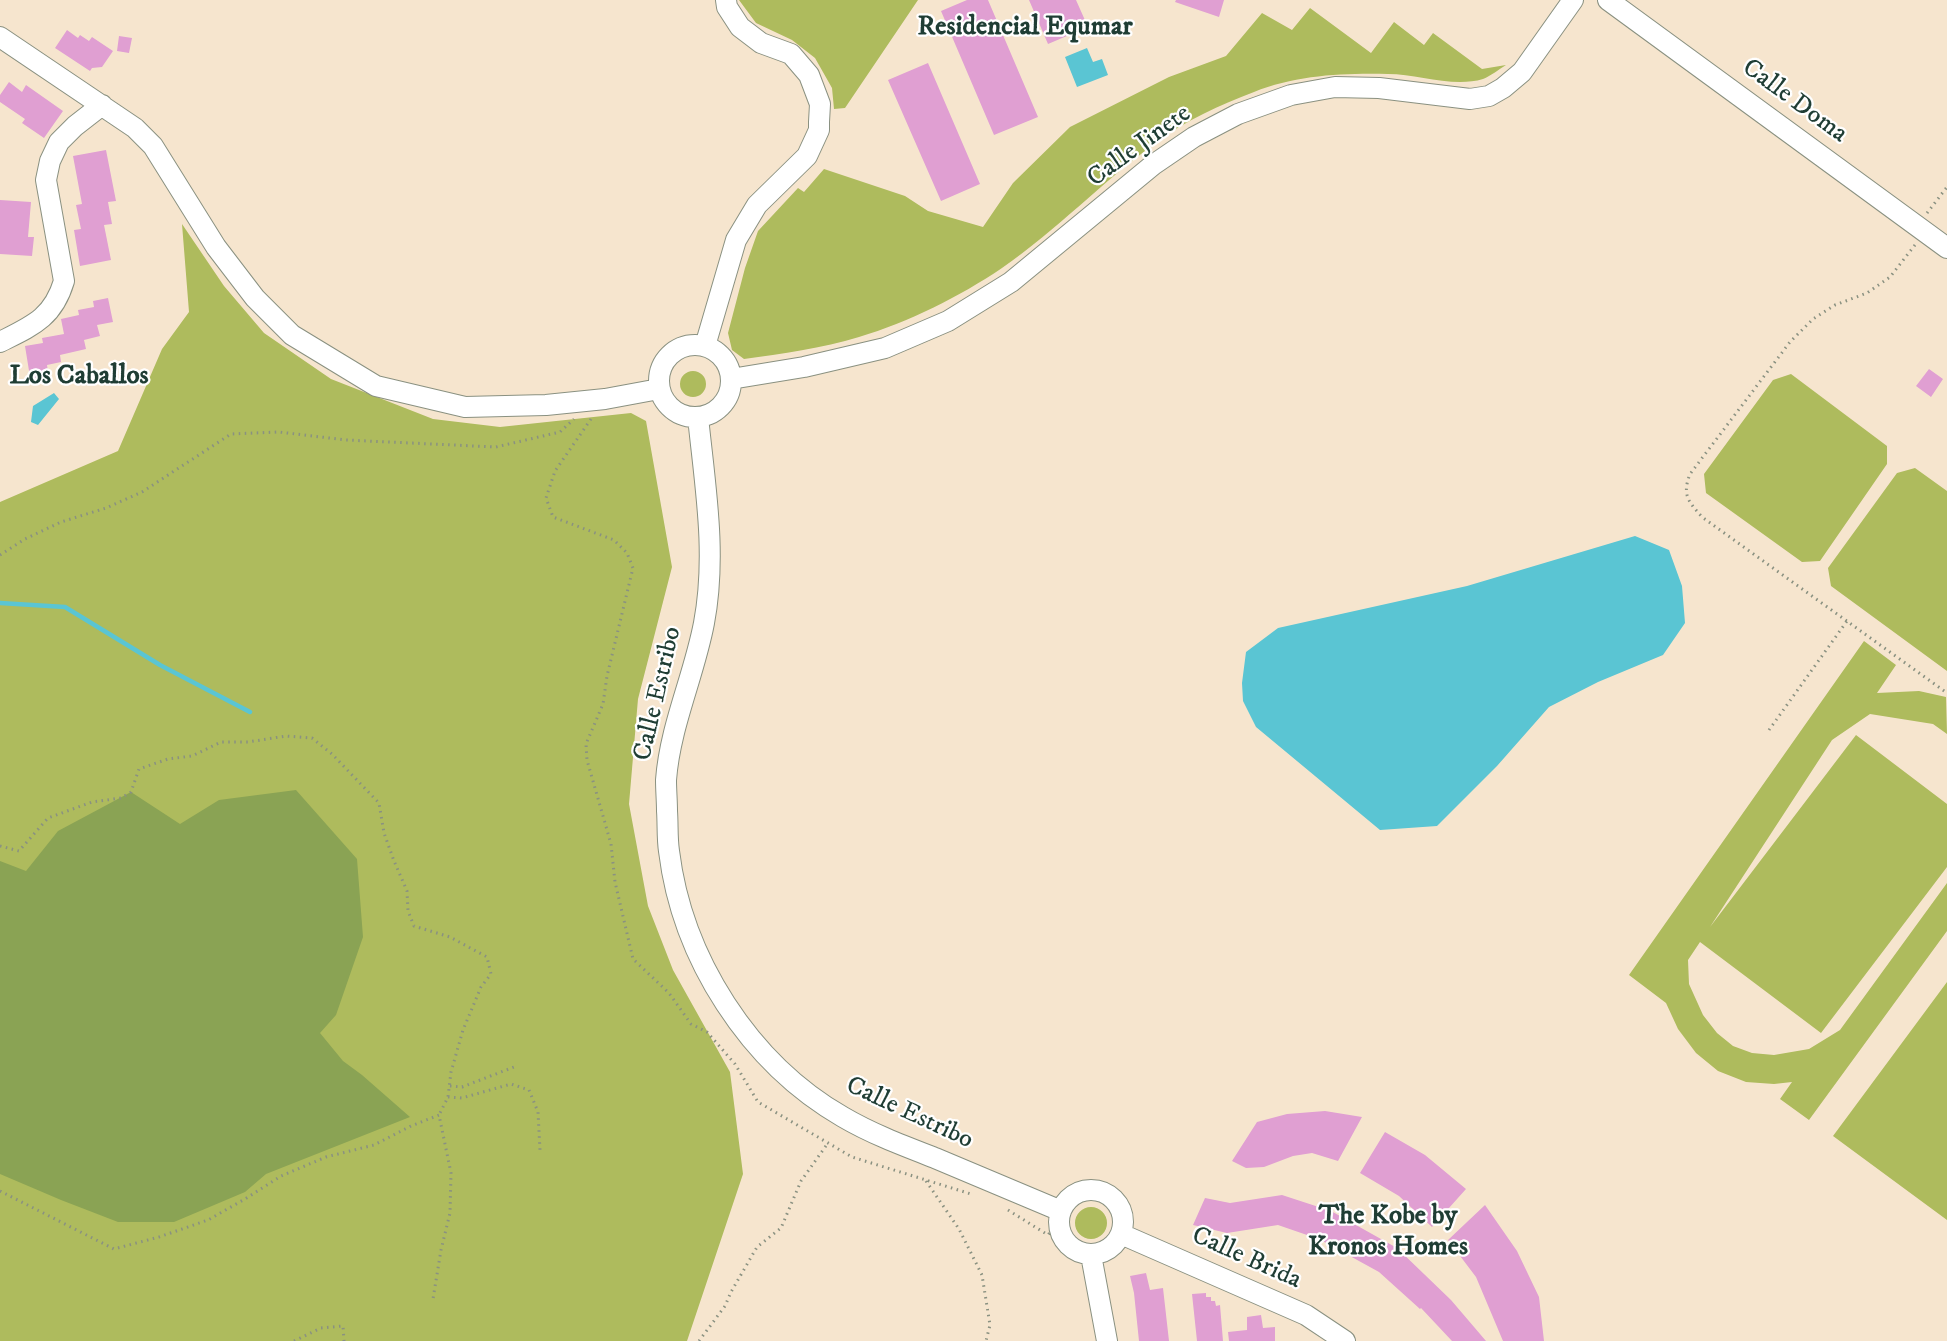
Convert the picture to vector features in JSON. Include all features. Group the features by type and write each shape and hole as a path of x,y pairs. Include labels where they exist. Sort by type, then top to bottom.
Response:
{"street":[{"path":"705,346 736,240 758,205 807,156 819,130 820,104 809,75 790,54 761,44 740,27 726,0"},
{"name":"Calle Jinete","path":"731,379 804,367 885,348 948,321 1011,282 1153,165 1194,137 1238,114 1291,95 1335,87 1379,88 1470,99 1489,96 1522,72 1573,0"},
{"name":"Calle Doma","path":"1608,0 1934,237"},
{"path":"0,37 135,128 153,146 216,247 255,298 292,335 376,386 465,407 546,405 596,400 659,389"},
{"path":"0,342 37,323 48,313 59,297 64,281 46,180 50,161 59,142 102,105"},
{"path":"692,345 705,346 715,351 729,368 731,379 726,400 718,409 698,417 688,417 669,407 659,389 659,376 670,354 692,345"},
{"name":"Calle Estribo","path":"698,417 709,516 710,576 703,625 673,734 666,781 669,851 678,897 693,942 715,988 741,1027 774,1063 810,1096 843,1117 887,1139 1060,1216"},
{"path":"1082,1191 1102,1192 1111,1197 1118,1204 1122,1214 1121,1234 1110,1249 1101,1253 1092,1255 1072,1248 1060,1232 1060,1216 1065,1202 1082,1191"},
{"name":"Calle Brida","path":"1121,1234 1306,1315 1345,1341"},
{"path":"1092,1255 1107,1341"}],"path":[{"path":"1947,187 1934,237 1890,277 1867,293 1835,305 1813,319 1790,342 1690,474 1685,487 1688,501 1702,517 1947,693"},
{"path":"0,555 25,539 61,522 106,508 142,492 231,434 279,432 346,440 496,447 560,432 596,400"},
{"path":"596,400 555,471 546,498 553,517 614,540 627,553 633,568 607,676 603,704 586,744 587,760 611,844 615,882 633,959 669,993 691,1024 706,1032 735,1064 758,1102 852,1157 971,1194"},
{"path":"1769,730 1847,621"},
{"path":"0,846 19,851 48,818 92,802 121,798 131,792 139,769 168,759 192,756 221,742 248,742 286,736 312,738 332,754 379,803 384,833 407,891 408,911 414,926 450,937 487,957 491,974 481,987 464,1030 451,1072 448,1097 439,1116 451,1173 450,1213 441,1250 434,1299"},
{"path":"449,1086 462,1087 514,1067"},
{"path":"448,1097 462,1098 511,1084 529,1090 538,1112 540,1150"},
{"path":"0,1191 114,1249 208,1220 281,1176 326,1157 374,1145 411,1126 439,1116"},
{"path":"699,1341 725,1306 730,1292 757,1247 781,1228 801,1181 828,1143"},
{"path":"925,1179 959,1229 982,1275 990,1325 986,1341"},
{"path":"1000,1206 1048,1234 1060,1216"},
{"path":"294,1341 321,1328 343,1326 344,1341"}],"green space":[{"path":"739,0 918,0 845,108 834,109 832,88 815,58 792,40 756,23"},
{"path":"1310,8 1371,53 1394,22 1424,45 1433,33 1482,69 1506,65 1486,78 1472,81 1448,81 1388,74 1354,74 1303,79 1270,86 1229,102 1168,134 1002,268 933,308 878,331 845,341 744,359 732,350 728,333 745,268 758,231 798,188 804,192 824,169 905,196 928,211 983,227 1013,183 1070,127 1169,77 1226,56 1262,13 1292,30"},
{"path":"182,224 224,286 264,333 331,379 433,419 500,427 631,413 646,421 672,567 638,699 629,804 648,906 673,970 730,1072 743,1174 687,1341 0,1341 0,502 118,451 162,349 189,312"},
{"path":"693,371 702,375 706,384 702,393 693,397 684,393 680,384 684,375"},
{"path":"1791,374 1887,446 1887,464 1820,561 1802,562 1706,493 1704,474 1773,380"},
{"path":"1915,468 1947,491 1947,671 1831,586 1828,568 1897,473"},
{"path":"1864,641 1896,665 1877,693 1919,691 1946,697 1947,734 1933,724 1870,714 1832,740 1710,927 1856,735 1947,804 1947,867 1821,1033 1700,942 1688,960 1689,984 1703,1015 1717,1033 1733,1046 1752,1053 1774,1055 1809,1049 1840,1030 1947,883 1947,931 1809,1120 1780,1099 1792,1082 1774,1084 1746,1082 1718,1071 1696,1053 1678,1029 1666,1003 1629,975"},
{"path":"296,790 357,859 363,937 336,1015 320,1033 343,1061 410,1117 266,1174 245,1192 174,1222 118,1222 0,1174 0,861 26,871 58,831 131,792 180,824 219,800"},
{"path":"1947,982 1947,1220 1833,1136"},
{"path":"1091,1207 1102,1212 1107,1223 1102,1234 1091,1239 1080,1234 1075,1223 1080,1212"}],"water":[{"path":"1087,48 1093,62 1102,59 1108,75 1077,87 1065,57"},
{"path":"54,393 59,399 38,425 31,422 33,406"},
{"path":"1635,536 1669,550 1682,586 1685,623 1663,655 1598,682 1549,707 1497,766 1437,826 1380,830 1256,727 1243,701 1242,683 1246,652 1278,628 1467,586"}],"building":[{"path":"967,0 988,0 1038,117 994,135 941,11"},
{"path":"1029,0 1076,0 1088,27 1048,44"},
{"path":"1176,0 1224,0 1219,17 1175,2"},
{"path":"67,30 78,38 80,35 89,41 92,37 113,51 102,67 92,68 90,71 55,48"},
{"path":"119,36 132,38 129,53 117,51"},
{"path":"928,63 980,184 941,201 888,80"},
{"path":"9,82 22,92 26,85 63,111 44,138 22,123 25,119 0,102 0,95"},
{"path":"106,150 116,201 108,202 112,224 104,225 111,260 80,266 74,230 81,229 76,205 82,204 73,156"},
{"path":"0,200 31,202 28,237 34,237 32,256 0,254"},
{"path":"108,298 113,322 97,325 100,336 84,340 86,349 60,355 61,362 47,365 49,379 31,383 25,346 43,343 42,338 64,334 61,319 79,315 78,310 94,307 93,301"},
{"path":"1929,369 1943,379 1931,397 1916,386"},
{"path":"1325,1111 1362,1117 1338,1161 1312,1153 1293,1156 1264,1167 1246,1168 1232,1161 1257,1122 1287,1114"},
{"path":"1385,1132 1425,1155 1466,1189 1432,1227 1399,1196 1360,1173"},
{"path":"1282,1195 1331,1211 1397,1248 1451,1300 1486,1341 1452,1341 1421,1308 1379,1272 1308,1233 1307,1235 1278,1225 1227,1233 1193,1225 1205,1198 1230,1203"},
{"path":"1485,1205 1517,1251 1539,1297 1544,1341 1503,1341 1476,1277 1448,1240"},
{"path":"1146,1273 1150,1290 1163,1288 1169,1341 1139,1341 1130,1276"},
{"path":"1206,1293 1206,1297 1211,1297 1211,1301 1215,1301 1216,1306 1220,1305 1223,1341 1197,1341 1192,1294"},
{"path":"1261,1315 1263,1328 1275,1327 1275,1341 1229,1341 1228,1332 1247,1330 1247,1317"}],"waterway":[{"path":"0,603 65,607 160,665 250,712"}],"district":[{"name":"Residencial Equmar","path":"1025,28"},
{"name":"Los Caballos","path":"79,377"},
{"name":"The Kobe by Kronos Homes","path":"1388,1232"}]}
